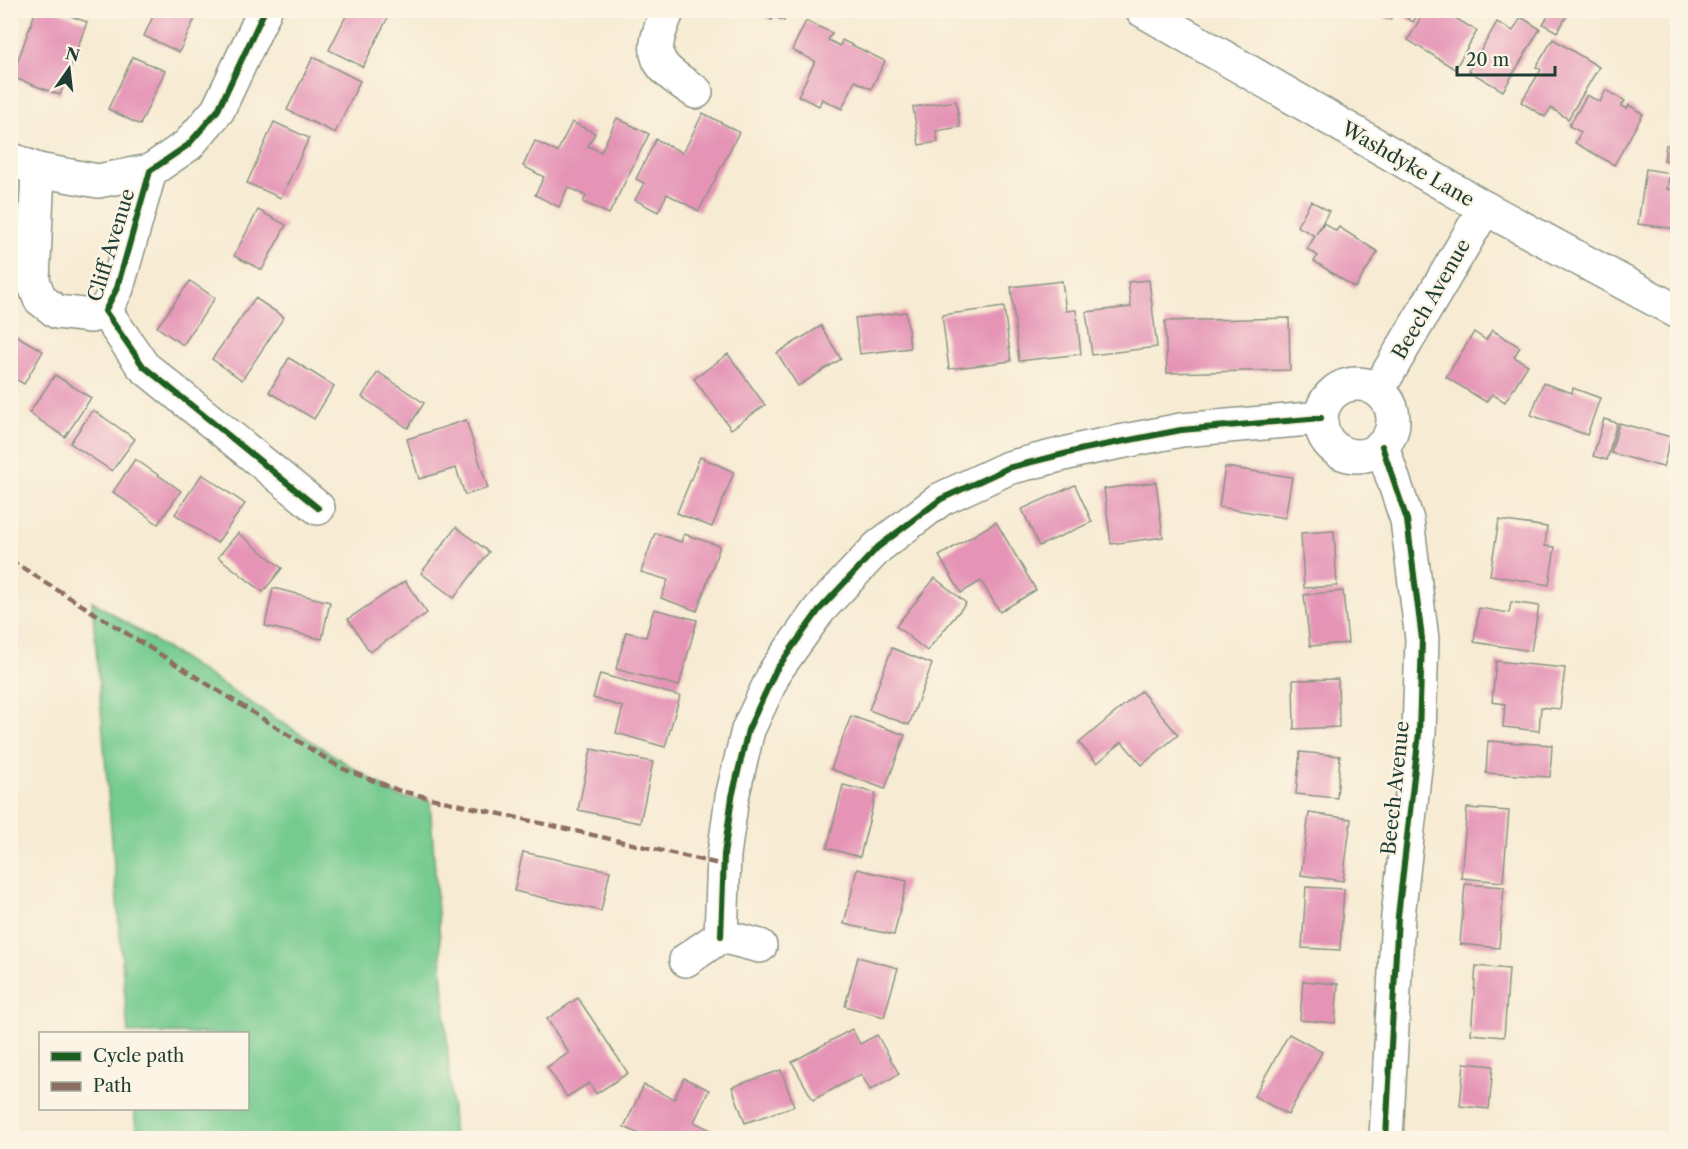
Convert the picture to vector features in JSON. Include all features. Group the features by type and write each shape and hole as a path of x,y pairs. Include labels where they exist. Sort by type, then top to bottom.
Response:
{"street":[{"name":"Cliff Avenue","path":"150,171 117,288 105,311 91,316 57,312 40,299 33,281 24,164 98,180 150,171 188,146 218,110 265,10"},
{"path":"668,10 654,50 660,64 696,92"},
{"name":"Washdyke Lane","path":"1142,10 1485,208 1677,312"},
{"name":"Beech Avenue","path":"1378,390 1485,208"},
{"name":"Cliff Avenue","path":"105,311 142,366 318,508"},
{"path":"1347,386 1368,386 1378,390 1385,398 1393,417 1389,437 1382,446 1360,456 1337,449 1328,441 1321,418 1329,398 1347,386"},
{"path":"721,936 724,855 732,797 747,730 776,670 819,610 878,547 941,499 1008,468 1084,449 1181,430 1321,418"},
{"name":"Beech Avenue","path":"1382,446 1407,520 1422,639 1419,733 1398,916 1386,1138"},
{"path":"686,960 721,936 760,946"}],"green space":[{"path":"92,601 399,797 430,801 454,1138 137,1138 134,1110 249,1110 249,1032 128,1032"}],"building":[{"path":"36,10 54,10 87,22 60,95 12,77"},
{"path":"156,10 199,10 179,52 144,36"},
{"path":"349,10 391,11 363,67 329,50"},
{"path":"751,10 789,10 784,21 774,16 772,20"},
{"path":"1369,10 1395,10 1390,20"},
{"path":"1402,10 1420,10 1413,22 1400,14"},
{"path":"1425,10 1442,10 1477,31 1455,69 1408,40"},
{"path":"1552,10 1562,10 1568,14 1557,32 1543,24"},
{"path":"1521,17 1540,29 1503,91 1469,71 1497,22 1513,31"},
{"path":"806,21 832,33 828,40 840,46 842,40 885,61 871,89 855,81 842,109 822,99 819,106 798,96 815,61 792,50"},
{"path":"1553,39 1599,67 1568,119 1551,108 1545,117 1521,102 1541,70 1536,67"},
{"path":"133,57 165,71 140,125 108,109"},
{"path":"313,57 360,81 335,133 287,110"},
{"path":"1606,90 1625,101 1621,106 1627,109 1629,105 1643,114 1614,165 1575,143 1581,132 1569,126 1587,95 1600,102"},
{"path":"956,101 960,127 936,131 938,142 919,145 913,107"},
{"path":"703,113 739,132 699,211 667,194 658,212 635,200 644,183 636,179 656,139 683,153"},
{"path":"617,118 649,134 609,214 583,202 586,196 568,187 559,207 535,195 544,177 523,166 535,141 557,152 572,122 595,133 588,146 601,152"},
{"path":"274,122 309,138 281,198 247,183"},
{"path":"1676,126 1678,162 1664,160 1666,145 1673,147"},
{"path":"1646,169 1670,173 1667,189 1678,191 1678,229 1638,224"},
{"path":"1311,201 1329,211 1316,234 1324,223 1336,231 1339,227 1378,252 1355,288 1314,261 1318,256 1307,249 1315,236 1297,226"},
{"path":"258,210 286,225 262,270 234,256"},
{"path":"1149,280 1157,347 1092,355 1086,312 1131,307 1128,282"},
{"path":"190,281 215,298 183,345 157,327"},
{"path":"1062,281 1066,311 1076,310 1081,354 1019,361 1011,287"},
{"path":"255,298 284,317 242,380 212,359"},
{"path":"1004,307 1011,361 949,369 942,315"},
{"path":"906,312 910,348 860,354 855,318"},
{"path":"1289,318 1290,370 1167,373 1165,321"},
{"path":"821,326 841,359 798,386 777,353"},
{"path":"1492,330 1520,347 1514,357 1528,365 1505,402 1492,394 1486,402 1446,377 1474,332 1486,340"},
{"path":"10,332 43,351 24,384 10,376"},
{"path":"728,354 765,405 731,429 694,379"},
{"path":"289,358 334,386 314,419 269,392"},
{"path":"378,372 424,403 408,428 362,397"},
{"path":"55,375 91,398 65,437 29,413"},
{"path":"1543,383 1572,393 1573,388 1600,398 1587,435 1531,415"},
{"path":"93,410 135,439 112,471 70,443"},
{"path":"1604,419 1617,423 1607,460 1593,456"},
{"path":"466,420 488,488 465,495 456,468 419,479 407,439"},
{"path":"1619,423 1671,437 1663,467 1611,453"},
{"path":"700,457 734,472 712,527 677,513"},
{"path":"135,459 181,491 158,524 113,492"},
{"path":"1225,467 1292,477 1285,518 1219,507"},
{"path":"202,474 245,504 217,543 175,514"},
{"path":"1156,482 1163,537 1111,544 1104,489"},
{"path":"1075,485 1092,522 1039,546 1022,509"},
{"path":"1499,520 1547,527 1545,546 1555,547 1549,585 1490,575"},
{"path":"996,522 1036,590 1000,612 981,581 961,593 939,556"},
{"path":"456,527 489,552 454,598 421,573"},
{"path":"1334,531 1337,586 1304,588 1301,533"},
{"path":"238,533 282,568 263,592 218,557"},
{"path":"655,533 681,542 684,534 720,546 697,611 661,598 668,580 641,572"},
{"path":"935,578 966,603 927,651 896,626"},
{"path":"405,581 427,613 370,652 348,619"},
{"path":"273,588 330,602 322,639 265,626"},
{"path":"1343,591 1348,643 1310,646 1304,595"},
{"path":"1511,602 1539,606 1531,651 1474,642 1479,608 1509,613"},
{"path":"654,609 697,620 679,686 616,669 626,632 646,637"},
{"path":"892,648 932,664 909,725 869,710"},
{"path":"1496,661 1565,668 1560,709 1541,707 1539,731 1503,727 1505,704 1492,702"},
{"path":"600,674 680,696 665,747 616,733 623,707 593,698"},
{"path":"1338,679 1339,727 1294,729 1293,680"},
{"path":"1141,691 1178,735 1142,765 1122,742 1097,763 1079,743"},
{"path":"851,716 905,735 885,789 831,769"},
{"path":"1488,741 1552,745 1550,777 1486,773"},
{"path":"591,749 653,762 640,823 578,810"},
{"path":"1300,752 1340,756 1337,798 1296,794"},
{"path":"843,785 876,793 860,857 827,848"},
{"path":"1467,808 1509,811 1503,882 1461,878"},
{"path":"1309,813 1351,819 1343,881 1301,875"},
{"path":"523,852 610,871 601,911 514,891"},
{"path":"857,869 907,881 894,935 844,924"},
{"path":"1465,884 1504,887 1499,948 1460,944"},
{"path":"1306,887 1344,889 1340,950 1302,948"},
{"path":"858,957 898,968 884,1017 845,1006"},
{"path":"1476,966 1509,969 1504,1037 1471,1034"},
{"path":"1303,981 1338,984 1335,1023 1300,1020"},
{"path":"578,998 628,1073 596,1094 589,1083 567,1097 547,1067 569,1053 547,1019"},
{"path":"852,1029 860,1044 877,1035 899,1074 870,1090 861,1074 813,1100 792,1062"},
{"path":"1289,1034 1322,1052 1288,1115 1254,1096"},
{"path":"1464,1063 1493,1066 1489,1109 1460,1106"},
{"path":"781,1070 794,1106 745,1123 732,1087"},
{"path":"684,1078 709,1090 694,1122 719,1134 717,1138 648,1138 624,1127 644,1085 674,1099"}],"marked path":[{"path":"10,560 341,768 400,791 724,865"}],"cycle path":[{"path":"265,10 218,110 188,145 150,171 117,288 105,311 143,366 318,508"},
{"path":"721,936 724,855 732,797 748,730 776,670 819,610 878,547 941,499 1008,468 1084,449 1181,430 1321,418"},
{"path":"1382,446 1407,520 1422,639 1419,733 1398,916 1386,1138"}]}
